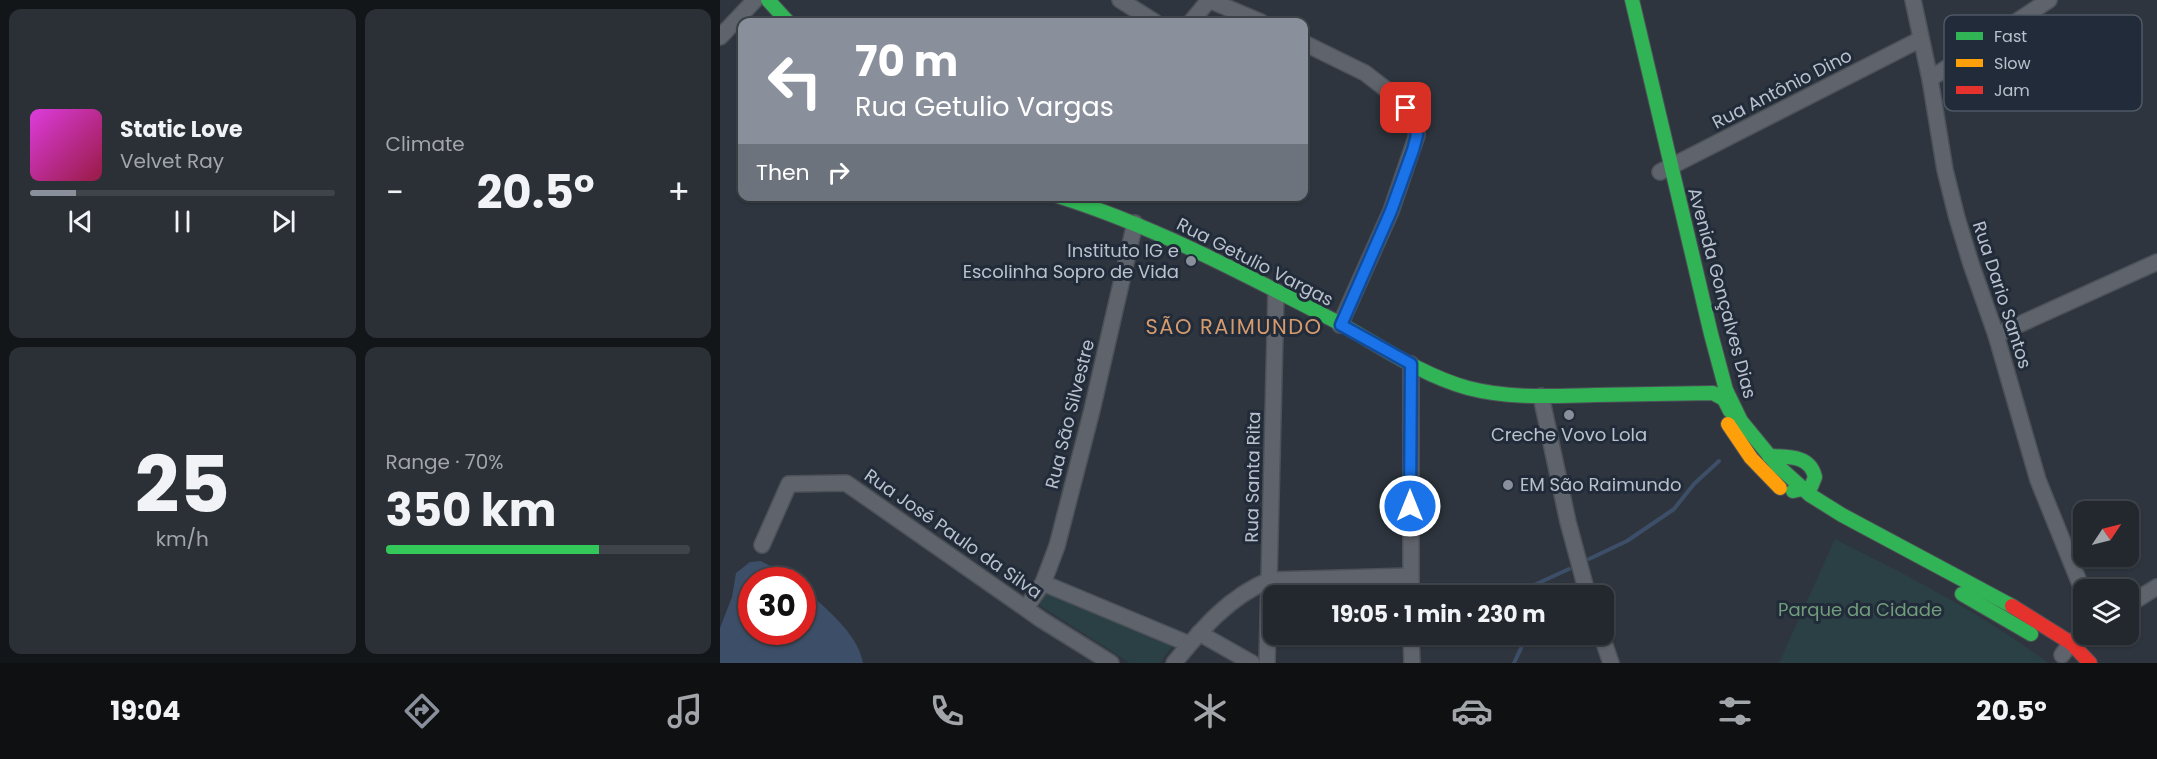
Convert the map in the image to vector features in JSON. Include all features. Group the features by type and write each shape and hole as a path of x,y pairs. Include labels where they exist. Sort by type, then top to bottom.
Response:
{"main road":[{"path":"768,0 784,18"},
{"name":"Avenida Gonçalves Dias","path":"1621,0 1665,170 1733,408 1769,456 1804,490 1842,515 2004,601 2064,648"},
{"name":"Avenida Gonçalves Dias","path":"1632,0 1665,170 1713,393 1736,437 1756,464 1788,495 1818,515 2090,663"},
{"name":"Rua Getulio Vargas","path":"1074,201 1135,223 1224,264 1411,364 1451,382 1486,392 1541,396 1713,393"},
{"path":"1713,393 1724,399 1738,422 1751,434"},
{"path":"1756,464 1790,490 1798,491 1811,487 1815,472 1808,463 1799,458 1769,456"}],"street":[{"path":"720,37 755,0"},
{"path":"1119,0 1148,18"},
{"path":"1194,18 1209,0 1252,18"},
{"name":"Rua Dario Santos","path":"1913,0 1930,79 1945,170 1957,218 1996,335 2038,480 2078,579"},
{"path":"2026,15 2049,0"},
{"name":"Rua Antônio Dino","path":"1665,170 1921,39"},
{"path":"1308,45 1365,73 1387,90 1406,108 1417,135 1391,211 1341,325"},
{"path":"1930,79 1944,70"},
{"name":"Rua São Silvestre","path":"1026,608 1043,583 1057,546 1085,440 1135,223"},
{"path":"1996,335 2157,262"},
{"name":"Rua Santa Rita","path":"1267,663 1276,292"},
{"path":"1410,585 1411,364"},
{"path":"1541,396 1568,522 1585,585"},
{"name":"Rua José Paulo da Silva","path":"762,545 789,484 846,483 1026,608 1111,663"},
{"path":"1174,663 1230,603 1252,587 1270,580 1410,576"},
{"name":"Rua José Paulo da Silva","path":"1043,583 1194,639 1251,663"},
{"path":"2139,598 2157,587"},
{"path":"1411,645 1412,663"},
{"path":"1605,645 1611,663"}],"green space":[{"name":"Parque da Cidade","path":"1835,539 1971,612 2048,663 1779,663"},
{"path":"1047,591 1173,645 1160,663 1130,663 1039,605"}],"water":[{"path":"761,561 772,567 744,567 750,562"},
{"path":"738,571 738,645 816,645 816,600 847,631 860,652 863,663 720,663 720,628 732,597"}],"waterway":[{"path":"1589,559 1627,541 1674,509 1694,484 1719,461"},
{"path":"1534,585 1569,569"},
{"path":"1514,663 1522,645"}],"traffic: fast":[{"path":"768,0 784,18"},
{"path":"1632,0 1711,334 1726,390 1741,421 1778,466 1810,495 1842,515 2012,606"},
{"path":"1073,201 1130,222 1199,252 1335,321 1416,367 1468,388 1484,392 1532,396 1713,393 1724,399 1730,411"},
{"path":"1769,456 1797,459 1803,461 1812,470 1815,477 1811,487 1793,491"},
{"path":"1962,594 2031,634"}],"traffic: slow":[{"path":"1728,424 1751,458 1780,488"}],"traffic: jam":[{"path":"2012,606 2071,643 2090,663"}],"place":[{"name":"Instituto IG e Escolinha Sopro de Vida","path":"1191,261"},
{"name":"Creche Vovo Lola","path":"1569,415"},
{"name":"EM São Raimundo","path":"1508,485"}],"district":[{"name":"SÃO RAIMUNDO","path":"1234,327"}],"route":[{"path":"1406,108 1417,135 1413,150 1391,211 1341,325 1411,364 1410,506"}]}
